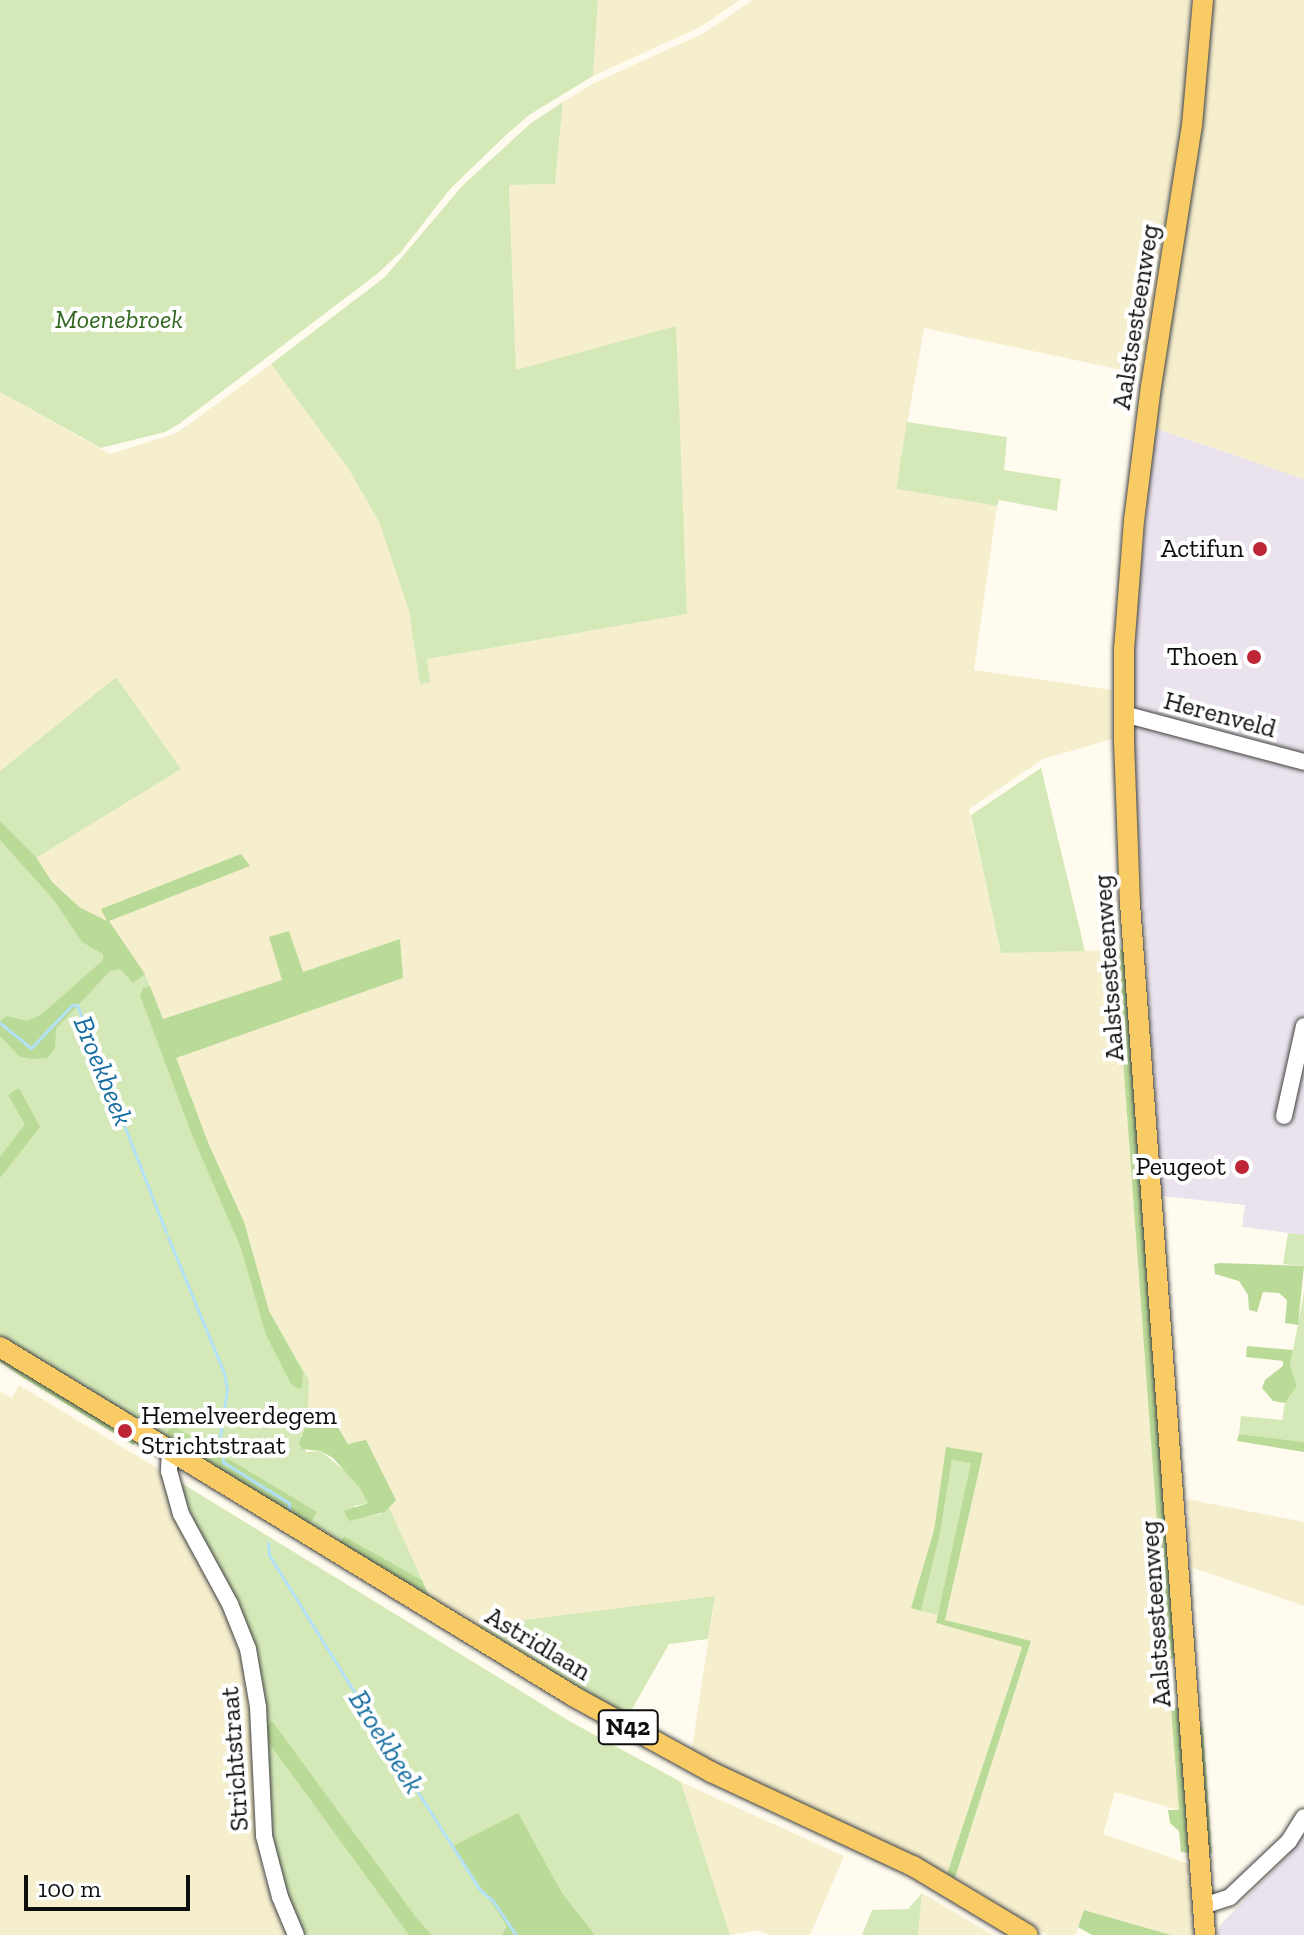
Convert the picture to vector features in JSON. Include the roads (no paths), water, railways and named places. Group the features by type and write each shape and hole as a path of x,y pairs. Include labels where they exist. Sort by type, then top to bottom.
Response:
{"main road":[{"name":"Aalstsesteenweg","path":"1203,0 1192,125 1151,386 1134,520 1124,649 1124,714 1130,903 1205,1935"},
{"name":"N42","path":"0,1347 170,1450"},
{"name":"Astridlaan","path":"170,1450 586,1704 711,1772 927,1873 1028,1935"}],"street":[{"name":"Herenveld","path":"1124,714 1304,762"},
{"path":"1284,1116 1304,1026"},
{"name":"Strichtstraat","path":"170,1450 169,1471 181,1514 230,1604 248,1649 258,1707 264,1836 280,1897 296,1935"},
{"path":"1203,1906 1230,1897 1289,1841 1304,1817"}],"waterway":[{"name":"Broekbeek","path":"0,1023 31,1048 72,1005 77,1005 166,1232"},
{"name":"Broekbeek","path":"168,1237 224,1373 227,1389 220,1437"},
{"name":"Broekbeek","path":"223,1448 223,1462 289,1503 289,1509"},
{"name":"Broekbeek","path":"268,1543 269,1555 355,1693 480,1890 493,1901 516,1935"}],"place":[{"name":"Actifun","path":"1260,549"},
{"name":"Thoen","path":"1254,657"},
{"name":"Peugeot","path":"1242,1167"},
{"name":"Hemelveerdegem Strichtstraat","path":"125,1431"}],"park label":[{"name":"Moenebroek","path":"119,320"}]}
